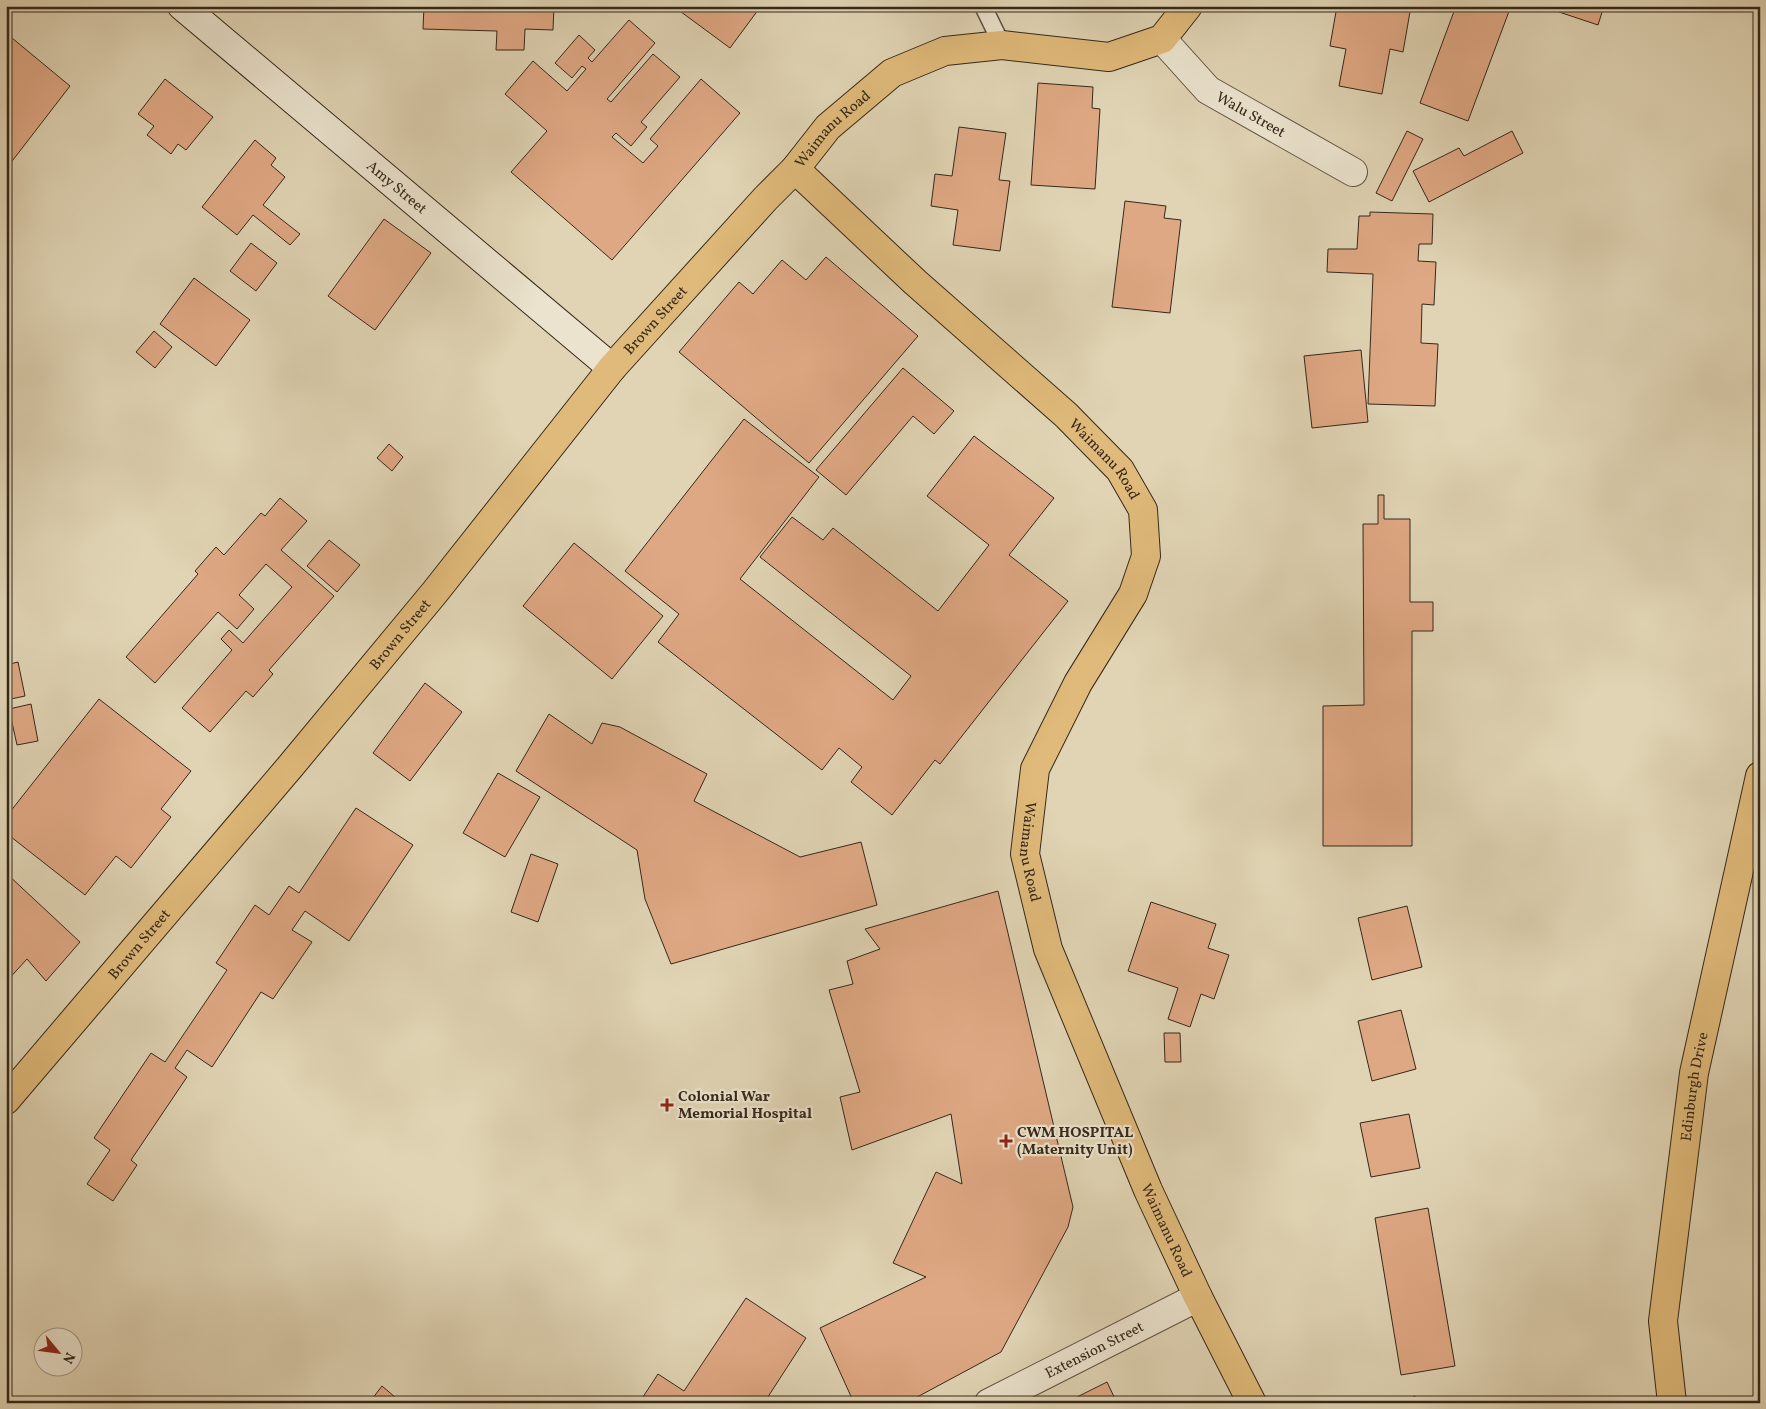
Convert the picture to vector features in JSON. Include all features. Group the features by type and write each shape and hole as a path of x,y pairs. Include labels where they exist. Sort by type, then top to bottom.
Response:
{"main road":[{"name":"Amy Street","path":"182,6 612,368"},
{"path":"1162,39 1188,6"},
{"name":"Waimanu Road","path":"1162,39 1109,57 1002,44 945,52 892,73 828,127 795,169 915,282 1066,415 1120,470 1143,510 1146,556 1133,594 1078,683 1035,769 1025,854 1048,949 1148,1190 1198,1297 1252,1403"},
{"name":"Walu Street","path":"1162,39 1208,90 1352,172"},
{"name":"Brown Street","path":"6,1100 295,762 435,592 612,368 766,198 795,169"},
{"name":"Edinburgh Drive","path":"1672,1403 1663,1321 1694,1073 1760,776"},
{"name":"Extension Street","path":"989,1403 1198,1297"}],"lane":[{"path":"983,6 1002,44"}],"building":[{"path":"424,6 554,6 553,30 525,29 524,50 496,50 497,31 423,29"},
{"path":"673,6 761,6 730,48"},
{"path":"1337,6 1411,6 1403,52 1390,49 1382,94 1339,86 1346,49 1330,46"},
{"path":"1456,6 1511,6 1468,121 1420,103"},
{"path":"1541,6 1604,6 1598,25"},
{"path":"629,20 655,43 607,99 611,102 653,54 680,77 641,122 647,127 631,146 616,133 612,137 643,163 658,146 650,139 701,79 740,113 612,260 511,172 547,131 505,94 533,61 567,91 586,69 582,66 572,78 555,63 579,35 595,50 588,58 592,62"},
{"path":"6,33 70,86 6,169"},
{"path":"165,79 213,117 186,150 178,144 171,154 147,135 154,126 138,114"},
{"path":"1038,83 1093,87 1092,108 1100,109 1095,189 1031,185"},
{"path":"959,127 1006,133 999,180 1010,181 1000,251 953,245 958,210 931,206 935,174 952,176"},
{"path":"1407,131 1423,139 1392,201 1376,193"},
{"path":"1512,131 1523,153 1429,202 1413,171 1459,148 1464,156"},
{"path":"255,140 276,158 271,165 285,177 263,205 300,234 290,245 253,215 237,235 202,207"},
{"path":"1125,201 1166,206 1164,218 1181,220 1170,313 1112,307"},
{"path":"1370,212 1433,214 1432,244 1419,244 1418,261 1436,262 1434,305 1422,304 1421,343 1438,344 1435,406 1368,404 1373,274 1327,272 1328,249 1357,249 1359,216 1370,216"},
{"path":"384,219 431,253 375,330 328,296"},
{"path":"251,243 277,263 256,291 230,271"},
{"path":"826,257 918,336 809,463 679,352 739,282 753,294 782,260 806,280"},
{"path":"194,278 250,320 216,366 160,324"},
{"path":"154,331 172,347 155,368 136,352"},
{"path":"1361,350 1368,422 1312,428 1304,356"},
{"path":"903,368 954,411 934,434 913,416 846,495 816,470"},
{"path":"744,419 819,477 740,579 893,700 911,676 760,557 792,517 823,540 833,528 938,611 989,545 927,496 974,436 1054,498 1009,555 1068,601 940,764 935,760 892,815 851,782 862,767 839,748 822,770 658,642 679,614 625,571"},
{"path":"389,444 403,457 392,471 377,458"},
{"path":"1378,495 1384,495 1384,519 1410,519 1410,602 1433,602 1433,631 1412,631 1412,846 1323,846 1323,706 1364,705 1363,524 1378,524"},
{"path":"280,498 307,521 281,550 334,596 269,670 273,674 253,697 246,691 210,732 182,708 232,650 221,639 229,630 243,643 292,587 266,564 239,595 254,609 237,629 218,612 155,683 126,657 198,574 195,571 216,547 224,555 261,513 265,516"},
{"path":"329,540 360,565 337,592 307,566"},
{"path":"574,543 663,616 612,679 523,606"},
{"path":"18,662 25,696 6,700 6,665"},
{"path":"425,683 462,712 410,781 373,753"},
{"path":"99,699 191,771 161,809 171,817 131,868 116,856 85,895 6,833 6,817"},
{"path":"31,704 38,741 17,745 9,709"},
{"path":"549,714 592,744 602,723 620,727 707,774 694,801 800,857 861,842 877,905 671,964 645,899 637,850 516,771"},
{"path":"498,773 540,797 505,857 463,833"},
{"path":"356,808 413,845 349,941 305,911 292,930 312,942 273,999 261,992 212,1067 187,1050 175,1068 187,1077 131,1160 137,1165 113,1201 87,1184 110,1150 94,1138 151,1053 165,1062 227,970 216,963 255,905 269,915 289,886 299,893"},
{"path":"531,854 558,864 538,922 511,912"},
{"path":"6,873 80,942 46,981 27,959 6,982"},
{"name":"CWM HOSPITAL (Maternity Unit)","path":"998,891 1073,1207 1068,1227 1001,1352 906,1403 854,1403 820,1328 926,1277 893,1263 936,1172 962,1184 951,1114 852,1150 840,1097 860,1092 829,990 853,984 847,961 880,949 865,929"},
{"path":"1151,902 1216,924 1208,948 1229,955 1214,999 1201,994 1190,1027 1168,1019 1178,988 1128,971"},
{"path":"1407,906 1422,967 1372,980 1358,918"},
{"path":"1401,1010 1416,1069 1372,1081 1358,1021"},
{"path":"1164,1033 1180,1033 1181,1062 1165,1062"},
{"path":"1409,1114 1420,1168 1371,1177 1360,1123"},
{"path":"1428,1208 1455,1366 1401,1375 1375,1218"},
{"path":"746,1298 806,1338 764,1403 639,1403 658,1374 684,1391"},
{"path":"1107,1382 1117,1403 1080,1403 1077,1397"},
{"path":"382,1386 402,1403 369,1403"},
{"path":"1414,1396 1426,1403 1410,1403"}],"place":[{"name":"Colonial War Memorial Hospital","path":"667,1105"},
{"name":"CWM HOSPITAL (Maternity Unit)","path":"1006,1141"}]}
